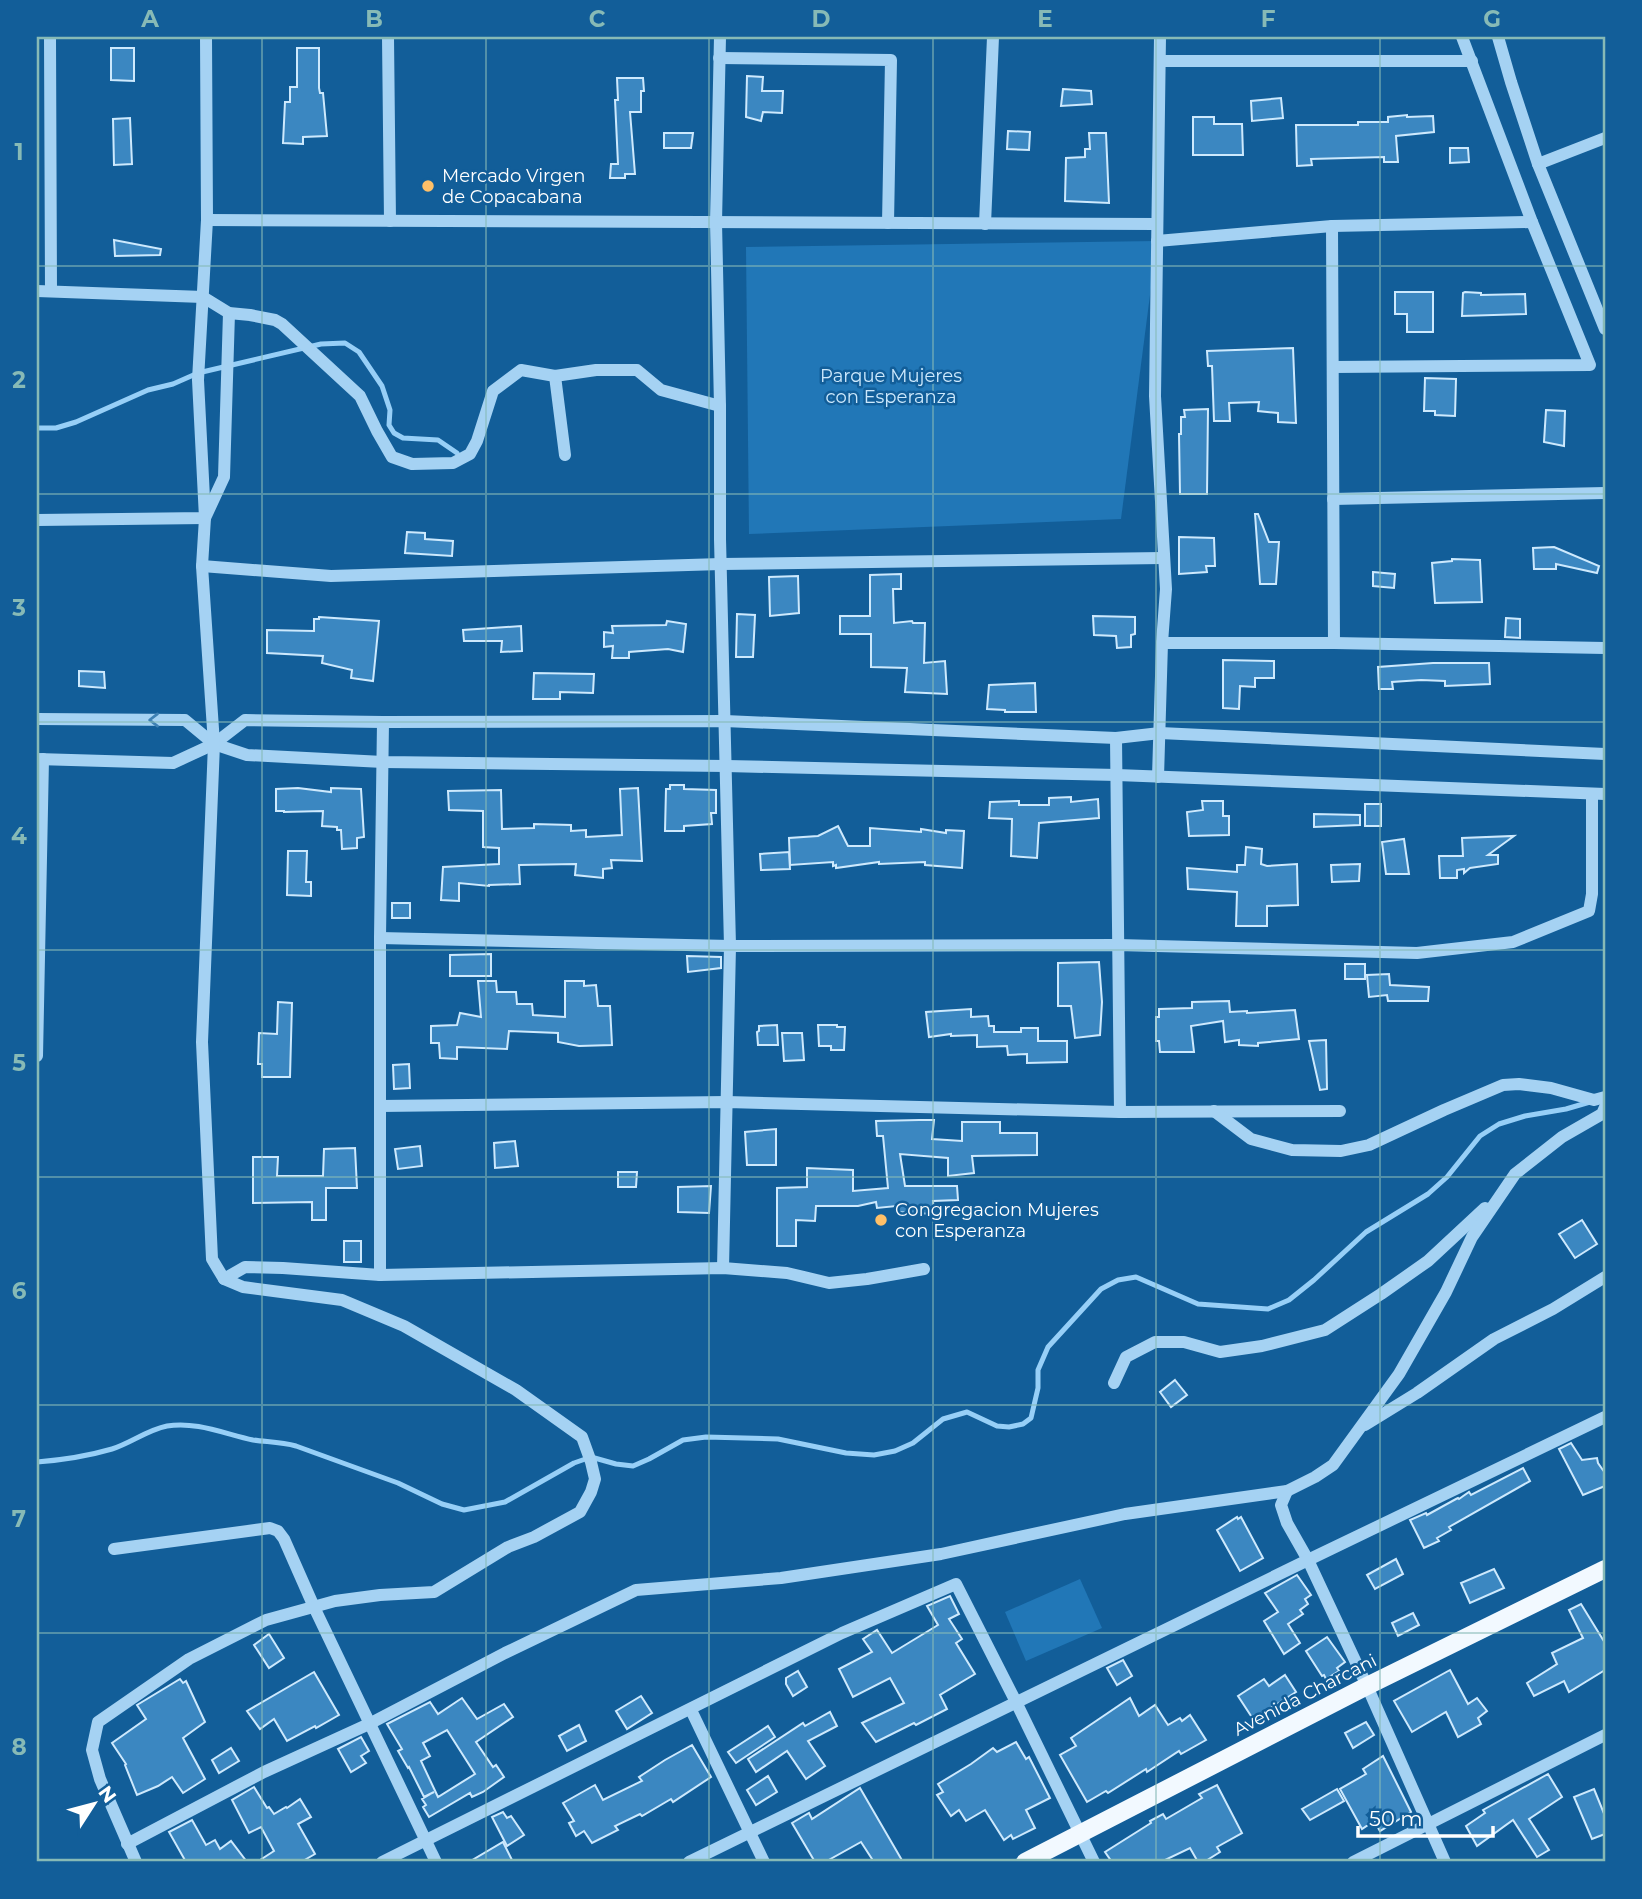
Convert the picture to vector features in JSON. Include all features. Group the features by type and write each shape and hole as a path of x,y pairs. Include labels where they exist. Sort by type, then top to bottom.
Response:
{"main road":[{"name":"Avenida Charcani","path":"1025,1862 1367,1686 1605,1569"}],"street":[{"path":"136,1862 100,1779 92,1750 98,1723 189,1659 267,1620 346,1600 434,1592 508,1547 534,1537 580,1511 592,1492 595,1479 582,1437 516,1390 404,1326 342,1300 243,1287 224,1279 212,1259 202,1042 214,744 202,566 205,518 198,380 207,220 206,37"},
{"path":"388,37 390,221"},
{"path":"720,37 716,222 730,946 723,1268"},
{"path":"985,224 993,37"},
{"path":"1158,777 1166,589 1155,396 1160,37"},
{"path":"1333,367 1590,365 1462,37"},
{"path":"1498,37 1538,164 1602,311 1605,329"},
{"path":"46,38 43,156 51,291"},
{"path":"719,58 891,60 888,223"},
{"path":"1160,61 1472,61"},
{"path":"1538,164 1605,138"},
{"path":"207,220 1157,224"},
{"path":"1157,241 1332,226 1532,222"},
{"path":"1332,226 1334,643"},
{"path":"37,291 203,297 229,313 275,320 360,396 392,457 412,464 453,463 470,454 477,441 493,391 521,370 555,376 596,370 637,370 661,390 720,406"},
{"path":"205,518 224,477 229,313"},
{"path":"555,376 565,456"},
{"path":"1333,499 1605,493"},
{"path":"37,520 205,518"},
{"path":"202,566 331,576 721,564 1163,558"},
{"path":"1162,643 1605,648"},
{"path":"37,719 185,720 214,744 247,755 383,762 1117,775 1599,794 1589,911 1513,942 1417,953 1118,946 730,946 380,938"},
{"path":"37,1056 40,759 173,763 214,744 245,720 725,721 1116,738 1160,733 1605,754"},
{"path":"380,1275 383,722"},
{"path":"1116,738 1120,1112"},
{"path":"1214,1111 1251,1139 1293,1150 1341,1151 1369,1145 1503,1085 1551,1088 1594,1100 1605,1097"},
{"path":"380,1106 727,1102 1120,1112 1340,1111"},
{"path":"127,1844 264,1772 369,1724 505,1653 636,1590 781,1578 941,1554 1125,1514 1287,1491 1333,1465 1399,1374 1446,1292 1472,1237 1515,1174 1562,1137 1602,1114 1605,1107"},
{"path":"1114,1383 1126,1357 1155,1342 1184,1342 1220,1352 1262,1346 1325,1329 1427,1261 1499,1196"},
{"path":"224,1279 245,1268 380,1275 723,1268 787,1273 829,1283 924,1269"},
{"path":"1359,1429 1417,1393 1494,1339 1553,1309 1605,1277"},
{"path":"689,1862 1308,1560 1604,1420"},
{"path":"1287,1491 1281,1504 1287,1523 1308,1560 1367,1686 1445,1862"},
{"path":"114,1549 270,1528 278,1531 436,1862"},
{"path":"382,1862 842,1633 956,1584 1094,1862"},
{"path":"691,1710 764,1862"},
{"path":"1353,1862 1605,1735"}],"green space":[{"name":"Parque Mujeres con Esperanza","path":"1157,241 1121,519 749,534 746,247"},
{"path":"1080,1579 1102,1628 1026,1661 1005,1612"}],"building":[{"path":"111,48 134,48 134,81 111,80"},
{"path":"297,48 319,48 319,88 320,93 323,93 327,136 303,137 303,144 283,143 285,102 290,102 290,87 297,87"},
{"path":"747,76 763,77 762,91 783,91 782,113 763,112 761,121 746,117"},
{"path":"617,78 643,78 641,112 630,112 635,174 625,174 625,178 610,178 611,164 618,164 615,100 618,100"},
{"path":"1063,89 1091,91 1092,104 1061,106"},
{"path":"1281,98 1283,118 1252,121 1251,101"},
{"path":"1433,116 1434,132 1396,136 1398,162 1384,162 1384,157 1311,159 1312,165 1297,166 1296,125 1358,125 1358,122 1388,122 1388,117"},
{"path":"1193,117 1214,117 1214,124 1242,124 1243,155 1193,155"},
{"path":"130,118 132,164 114,165 113,119"},
{"path":"1008,131 1030,132 1029,150 1007,149"},
{"path":"664,133 693,133 691,148 664,148"},
{"path":"1089,133 1106,133 1109,203 1065,201 1066,158 1085,157 1085,149 1090,149"},
{"path":"1450,148 1468,148 1469,162 1450,163"},
{"path":"114,240 161,249 160,255 115,256"},
{"path":"1395,292 1433,292 1433,332 1407,332 1407,314 1395,314"},
{"path":"1465,292 1481,295 1525,294 1526,314 1462,316"},
{"path":"1293,348 1296,423 1278,422 1278,413 1258,411 1259,402 1229,403 1230,421 1214,421 1212,366 1208,366 1207,351"},
{"path":"1425,378 1456,379 1455,416 1435,415 1435,411 1424,411"},
{"path":"1208,409 1207,494 1180,494 1181,417 1185,417 1184,410"},
{"path":"1546,410 1565,411 1564,446 1544,442"},
{"path":"1255,514 1258,514 1269,542 1279,542 1276,584 1260,584"},
{"path":"407,532 425,533 425,539 453,541 452,556 405,553"},
{"path":"1179,537 1214,538 1215,566 1206,566 1207,572 1179,574"},
{"path":"1554,547 1599,566 1597,573 1556,564 1556,569 1534,569 1533,548"},
{"path":"1452,559 1480,560 1482,602 1435,603 1432,563"},
{"path":"1373,572 1395,574 1394,588 1373,586"},
{"path":"901,574 901,589 893,589 894,623 925,623 924,663 945,661 947,694 905,692 907,668 871,667 871,634 840,634 840,616 870,616 870,575"},
{"path":"798,576 799,613 770,616 769,577"},
{"path":"737,614 755,615 753,657 736,657"},
{"path":"1093,616 1135,617 1135,634 1131,635 1131,647 1117,648 1116,636 1094,635"},
{"path":"319,617 379,621 373,681 351,678 352,670 322,663 323,656 267,653 267,630 314,631 314,619"},
{"path":"1506,618 1520,619 1520,638 1505,637"},
{"path":"667,621 686,624 683,652 668,649 629,652 629,658 612,658 613,646 604,647 604,632 613,633 612,626 666,625"},
{"path":"521,626 522,651 501,652 502,641 464,641 463,630"},
{"path":"1223,660 1274,661 1274,678 1255,678 1255,687 1240,686 1239,709 1223,708"},
{"path":"1489,663 1490,684 1445,686 1445,681 1421,680 1392,682 1393,689 1379,689 1378,667"},
{"path":"79,671 104,672 105,688 79,686"},
{"path":"534,673 594,674 593,693 560,692 560,699 533,699"},
{"path":"1035,683 1036,712 987,709 989,685"},
{"path":"670,785 684,785 684,789 716,790 716,813 711,813 712,824 684,826 684,831 665,831 666,789 670,789"},
{"path":"298,788 331,792 331,788 361,789 364,837 357,838 357,848 342,849 341,830 337,830 337,827 322,826 323,811 276,811 276,789"},
{"path":"638,788 642,861 611,860 612,868 603,869 603,878 575,875 576,864 519,865 520,884 489,886 459,883 459,901 441,900 443,867 499,864 499,848 483,847 483,811 449,810 448,791 501,790 502,829 534,828 534,824 571,825 571,831 586,830 586,837 622,835 620,789"},
{"path":"1071,797 1071,802 1098,799 1099,818 1039,823 1037,858 1011,856 1012,819 989,818 990,802 1019,801 1019,805 1049,805 1049,798"},
{"path":"1202,801 1223,801 1223,816 1229,816 1229,835 1189,836 1187,812 1203,810"},
{"path":"1365,804 1381,804 1381,826 1365,826"},
{"path":"1314,814 1360,815 1360,825 1314,827"},
{"path":"838,826 848,846 870,846 870,828 921,832 921,829 946,833 946,830 964,831 962,868 925,865 925,862 879,862 836,868 833,862 790,865 789,838 818,836"},
{"path":"1514,836 1488,855 1498,855 1498,864 1470,868 1464,873 1464,869 1457,870 1457,878 1440,878 1439,856 1463,856 1462,838"},
{"path":"1404,839 1409,874 1386,874 1382,842"},
{"path":"1246,847 1262,849 1261,864 1267,866 1297,864 1298,905 1267,906 1267,926 1236,926 1237,892 1188,889 1187,868 1237,872 1237,865 1245,865"},
{"path":"288,851 307,851 306,882 311,882 311,896 287,895"},
{"path":"789,852 790,869 761,870 760,854"},
{"path":"1360,864 1359,881 1332,882 1331,865"},
{"path":"392,903 410,903 410,918 392,918"},
{"path":"491,954 491,976 450,976 450,955"},
{"path":"687,956 721,957 721,968 688,972"},
{"path":"1099,962 1102,1002 1100,1035 1075,1038 1071,1006 1058,1006 1058,963"},
{"path":"1345,964 1365,964 1365,979 1345,979"},
{"path":"1389,974 1390,985 1429,987 1428,1001 1388,1001 1387,995 1369,997 1367,975"},
{"path":"478,981 496,981 497,992 516,992 517,1004 532,1004 533,1015 565,1017 565,981 584,981 584,986 596,985 598,1006 610,1006 612,1045 579,1046 558,1042 558,1033 509,1031 507,1049 457,1047 457,1059 440,1058 439,1043 431,1043 431,1026 457,1025 460,1013 481,1017"},
{"path":"1229,1001 1230,1012 1295,1010 1299,1039 1258,1043 1258,1046 1239,1045 1239,1040 1225,1042 1223,1021 1191,1026 1194,1052 1160,1052 1159,1041 1156,1041 1156,1017 1159,1017 1159,1009 1192,1008 1192,1002"},
{"path":"278,1002 292,1003 290,1077 262,1077 262,1064 258,1064 259,1033 277,1034"},
{"path":"971,1009 971,1017 988,1016 989,1026 994,1026 994,1032 1021,1032 1021,1028 1038,1028 1038,1041 1067,1041 1067,1062 1027,1063 1027,1054 1008,1055 1007,1046 977,1047 977,1035 929,1037 926,1012"},
{"path":"777,1025 778,1045 758,1045 759,1026"},
{"path":"818,1025 845,1027 844,1050 819,1046"},
{"path":"782,1033 802,1033 804,1060 784,1061"},
{"path":"1326,1040 1327,1089 1320,1090 1309,1041"},
{"path":"409,1064 410,1088 394,1089 393,1065"},
{"path":"934,1120 932,1139 962,1141 962,1122 1000,1122 1000,1133 1037,1133 1037,1155 972,1156 974,1173 948,1176 948,1158 900,1154 905,1186 957,1186 958,1200 933,1201 934,1214 896,1212 896,1206 877,1208 876,1202 858,1206 816,1206 815,1221 796,1220 796,1246 777,1246 777,1188 807,1187 807,1168 853,1170 853,1191 888,1188 883,1136 877,1136 876,1121"},
{"path":"776,1129 776,1165 747,1165 745,1132"},
{"path":"515,1141 518,1166 495,1168 494,1143"},
{"path":"420,1146 422,1166 398,1169 395,1149"},
{"path":"355,1148 357,1188 326,1188 326,1220 312,1220 312,1202 253,1203 253,1157 278,1157 277,1176 323,1176 324,1149"},
{"path":"618,1172 637,1172 636,1187 618,1187"},
{"path":"711,1186 709,1213 678,1212 678,1187"},
{"path":"1582,1220 1597,1244 1575,1258 1559,1234"},
{"path":"344,1241 361,1241 361,1262 344,1262"},
{"path":"1175,1380 1187,1395 1171,1407 1160,1392"},
{"path":"1571,1443 1582,1460 1597,1458 1605,1473 1605,1486 1583,1495 1559,1449"},
{"path":"1523,1468 1530,1481 1449,1527 1451,1530 1437,1538 1439,1541 1424,1548 1410,1520 1426,1513 1427,1515 1469,1492 1471,1495"},
{"path":"1241,1517 1263,1558 1240,1571 1217,1530"},
{"path":"1396,1559 1403,1574 1375,1589 1367,1575"},
{"path":"1494,1569 1504,1588 1470,1603 1461,1583"},
{"path":"1297,1575 1311,1595 1305,1599 1308,1604 1300,1610 1303,1614 1288,1624 1300,1643 1284,1654 1264,1621 1278,1612 1265,1593"},
{"path":"950,1596 959,1614 949,1619 962,1639 956,1643 975,1674 940,1695 947,1709 876,1742 862,1723 904,1703 890,1678 853,1697 839,1669 872,1652 863,1639 877,1630 892,1653 938,1625 927,1606"},
{"path":"1581,1604 1605,1643 1605,1670 1569,1692 1564,1681 1534,1696 1527,1683 1557,1664 1552,1653 1583,1638 1569,1610"},
{"path":"1413,1613 1419,1625 1398,1636 1392,1623"},
{"path":"269,1634 284,1658 269,1668 254,1645"},
{"path":"1327,1637 1345,1662 1337,1668 1339,1671 1326,1679 1306,1651"},
{"path":"1123,1660 1132,1676 1117,1685 1107,1668"},
{"path":"1450,1670 1468,1704 1477,1698 1487,1711 1478,1718 1481,1724 1458,1737 1446,1712 1412,1732 1394,1701"},
{"path":"798,1671 807,1687 793,1696 786,1684 786,1678"},
{"path":"314,1672 339,1715 287,1741 274,1719 260,1729 247,1711"},
{"path":"1285,1675 1296,1692 1253,1719 1238,1696 1264,1679 1269,1686"},
{"path":"180,1679 183,1683 186,1681 205,1722 183,1738 205,1779 183,1793 172,1777 137,1795 126,1764 112,1743 146,1719 137,1705"},
{"path":"641,1696 652,1713 627,1729 616,1711"},
{"path":"462,1698 477,1719 504,1704 513,1717 476,1742 493,1767 496,1765 504,1777 483,1792 472,1797 470,1793 429,1817 422,1799 434,1792 424,1797 398,1751 402,1749 387,1724 430,1702 438,1714","holes":["447,1730 475,1774 438,1797 421,1761 430,1756 423,1743"]},
{"path":"1130,1698 1139,1716 1155,1705 1168,1725 1180,1718 1182,1721 1190,1715 1206,1740 1181,1754 1179,1751 1147,1772 1146,1769 1108,1793 1106,1791 1087,1802 1060,1755 1076,1746 1071,1738"},
{"path":"830,1712 837,1726 808,1741 825,1766 806,1779 787,1751 756,1772 748,1759 803,1723 805,1726"},
{"path":"1366,1722 1374,1735 1353,1748 1345,1733"},
{"path":"579,1725 586,1741 567,1751 559,1736"},
{"path":"768,1726 775,1737 736,1763 728,1752"},
{"path":"361,1737 369,1751 361,1756 366,1763 351,1772 338,1749"},
{"path":"1016,1742 1026,1759 1029,1757 1050,1798 1026,1810 1035,1828 1013,1839 1011,1835 1004,1840 985,1810 966,1821 959,1810 951,1816 937,1795 943,1792 938,1784 993,1748 997,1752"},
{"path":"692,1745 711,1777 673,1802 671,1799 642,1816 640,1814 615,1826 618,1830 592,1843 584,1831 576,1836 569,1823 574,1821 563,1803 595,1785 603,1800 642,1781 639,1777"},
{"path":"231,1748 239,1761 219,1773 212,1760"},
{"path":"1383,1756 1411,1812 1380,1831 1374,1821 1362,1829 1340,1789 1366,1774 1363,1769"},
{"path":"1548,1774 1562,1797 1529,1819 1549,1850 1537,1857 1513,1820 1477,1846 1466,1826 1485,1813 1483,1810"},
{"path":"768,1776 777,1792 756,1805 747,1790"},
{"path":"1217,1785 1242,1833 1217,1847 1220,1852 1204,1862 1198,1862 1190,1848 1161,1862 1112,1862 1105,1852 1151,1823 1150,1821 1163,1814 1166,1819 1202,1798 1199,1794"},
{"path":"254,1787 274,1814 300,1799 311,1817 298,1824 315,1854 301,1862 257,1862 274,1851 261,1827 249,1833 232,1800"},
{"path":"860,1788 903,1862 874,1862 861,1842 825,1862 815,1862 792,1823 809,1813 812,1819"},
{"path":"1337,1789 1344,1801 1310,1820 1302,1809"},
{"path":"1594,1789 1605,1816 1605,1834 1592,1839 1574,1797"},
{"path":"503,1812 507,1818 511,1816 524,1835 507,1846 492,1817"},
{"path":"192,1820 206,1845 215,1840 220,1849 231,1841 247,1862 186,1862 169,1832"},
{"path":"503,1842 513,1862 469,1862"}],"waterway":[{"path":"37,428 56,428 76,422 148,390 173,384 198,373 321,344 345,343 359,352 382,386 390,410 389,425 394,433 403,438 438,440 457,453"},
{"path":"37,1462 103,1451 160,1428 189,1425 253,1440 296,1446 398,1483 442,1504 464,1510 505,1502 574,1463 591,1457 633,1466 683,1440 706,1437 778,1439 846,1453 874,1455 895,1451 913,1443 943,1419 967,1412 997,1426 1023,1424 1031,1418 1038,1388 1038,1370 1048,1347 1101,1289 1118,1280 1136,1277 1198,1304 1268,1309 1289,1300 1366,1232 1428,1194 1447,1177 1480,1136 1499,1124 1590,1102"}],"place":[{"name":"Mercado Virgen de Copacabana","path":"428,186"},
{"name":"Congregacion Mujeres con Esperanza","path":"881,1220"}]}
